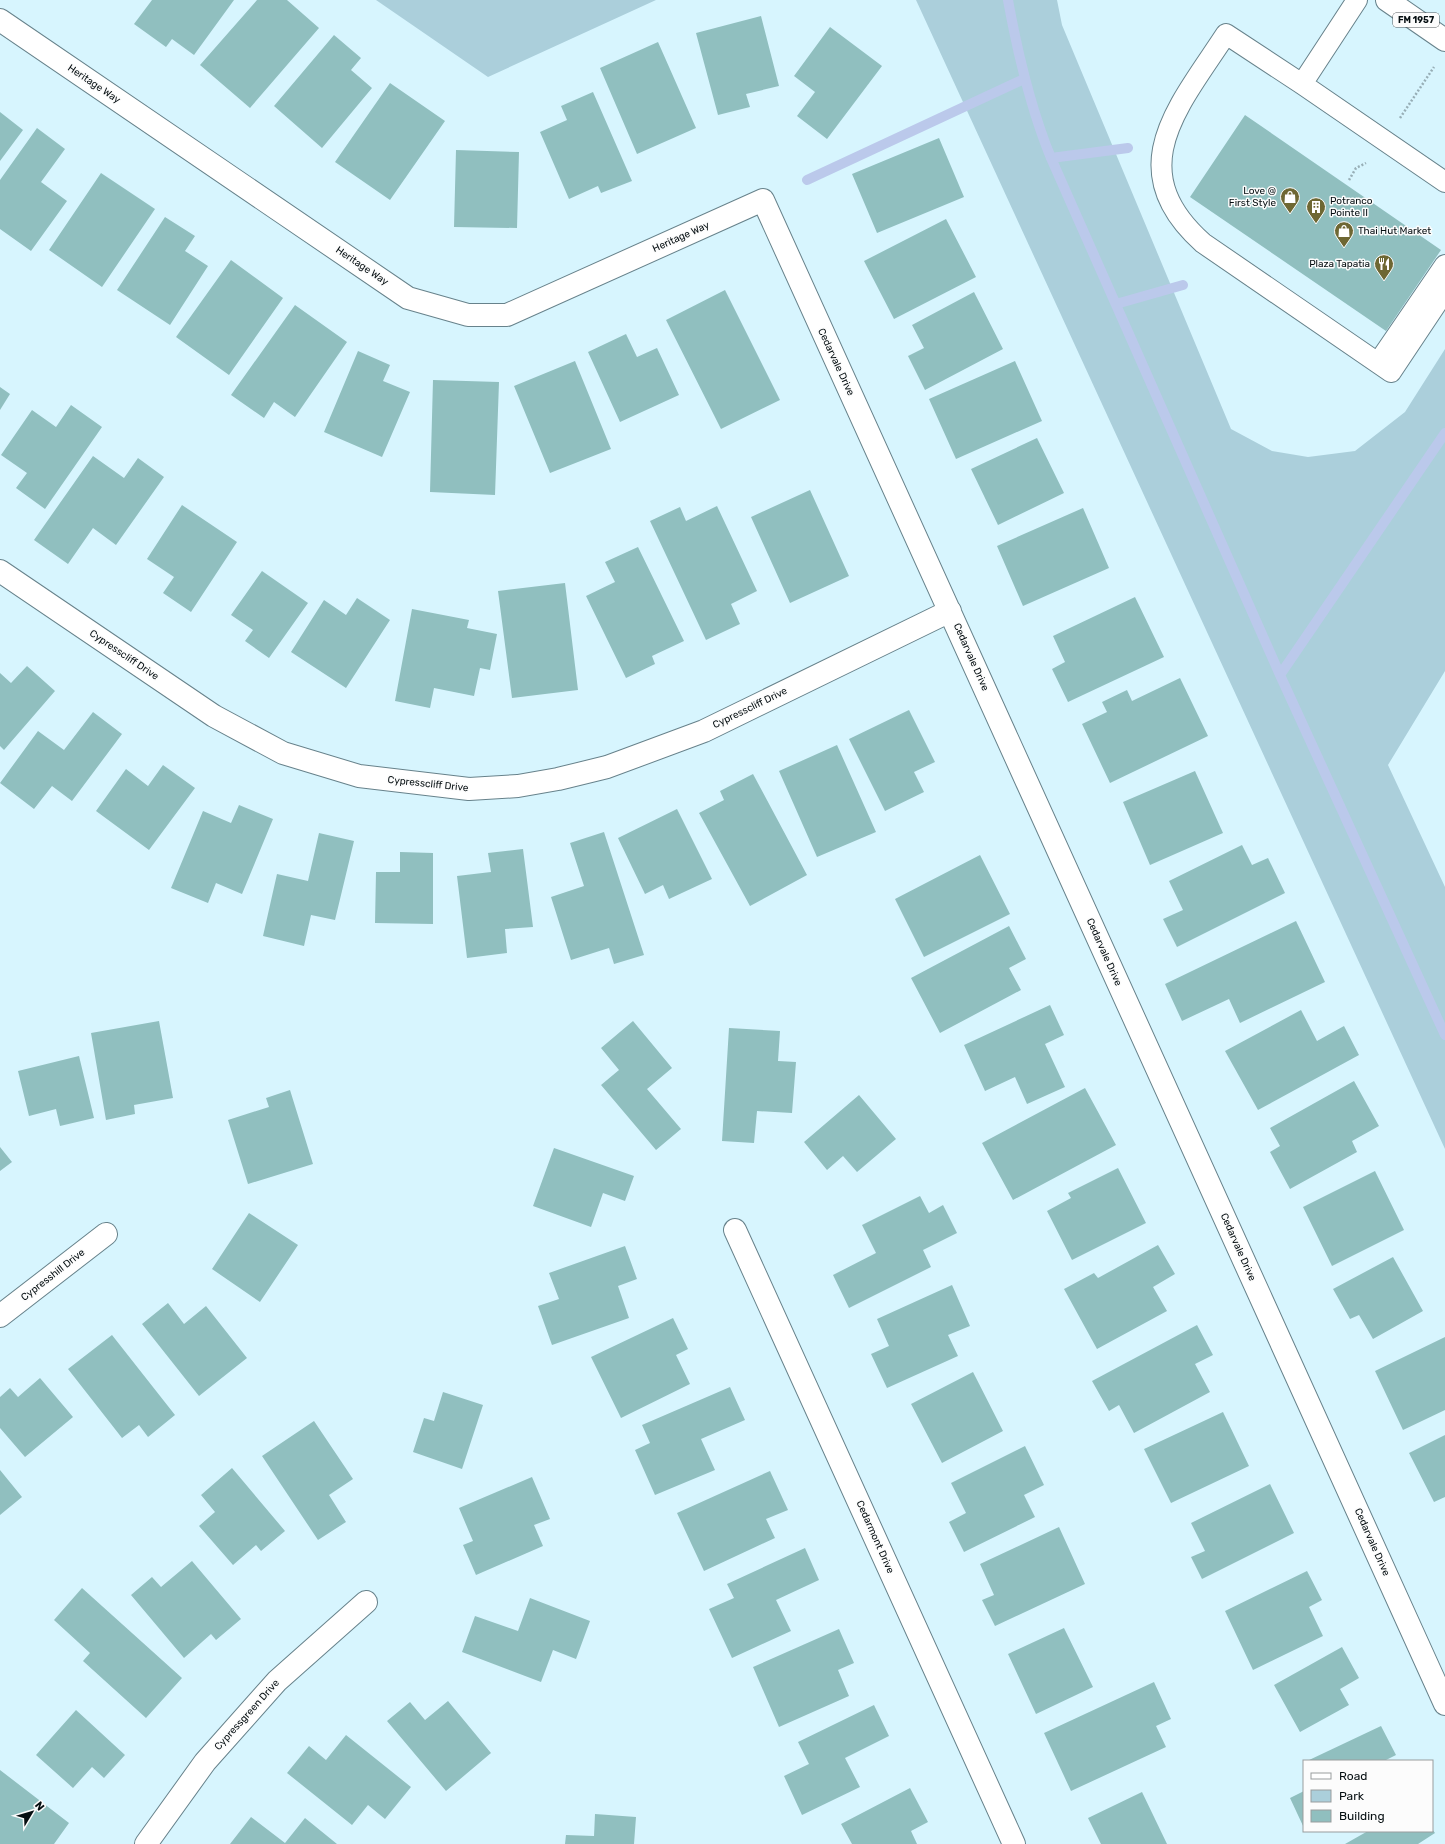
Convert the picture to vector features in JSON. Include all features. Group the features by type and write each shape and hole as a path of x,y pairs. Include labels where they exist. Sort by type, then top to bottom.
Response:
{"street":[{"name":"FM 1957","path":"1387,0 1445,40"},
{"name":"Heritage Way","path":"0,20 408,298 468,315 507,315 762,200"},
{"name":"Cedarvale Drive","path":"762,200 950,611 1445,1704"},
{"name":"Cypresscliff Drive","path":"0,571 214,716 283,753 359,776 469,789 518,786 558,779 607,766 696,734 950,611"},
{"name":"Cedarmont Drive","path":"735,1230 1014,1844"},
{"name":"Cypresshill Drive","path":"0,1316 106,1234"},
{"name":"Cypressgreen Drive","path":"146,1844 205,1762 278,1681 366,1602"}],"lane":[{"path":"1302,84 1357,0"},
{"path":"1445,182 1226,34 1175,112 1160,161 1162,178 1174,210 1186,228 1203,243 1391,372 1445,291"},
{"path":"1378,363 1445,266"}],"path":[{"path":"1411,102 1435,66"},
{"path":"1349,180 1356,168"}],"green space":[{"path":"376,0 656,0 488,77"},
{"path":"916,0 1057,0 1062,25 1231,429 1272,451 1308,457 1355,451 1405,412 1445,349 1445,671 1388,765 1445,887 1445,1149"}],"building":[{"path":"152,0 234,0 194,55 172,39 166,47 134,24"},
{"path":"257,0 287,0 319,28 250,108 200,65"},
{"path":"761,16 779,86 746,94 750,107 718,115 696,33"},
{"path":"830,27 882,66 827,139 797,116 815,92 794,76"},
{"path":"334,35 361,58 351,70 372,88 322,148 274,106"},
{"path":"658,42 696,128 637,154 600,68"},
{"path":"390,83 445,121 390,200 335,162"},
{"path":"593,92 632,181 601,193 598,186 569,199 540,132 567,120 561,106"},
{"path":"0,112 23,130 0,161"},
{"name":"Potranco Pointe II","path":"1245,115 1441,250 1386,331 1190,197"},
{"path":"37,128 65,149 41,182 67,201 31,251 0,229 0,180"},
{"path":"939,138 964,197 877,233 852,174"},
{"path":"456,150 519,152 517,228 454,227"},
{"path":"101,173 155,209 102,287 49,250"},
{"path":"165,217 195,236 185,251 208,266 170,325 117,290"},
{"path":"946,219 976,277 894,319 864,261"},
{"path":"231,260 283,298 229,375 176,337"},
{"path":"725,290 780,400 721,429 666,320"},
{"path":"974,292 1003,349 925,390 908,356 924,348 912,325"},
{"path":"295,305 347,342 295,417 274,402 264,418 231,395"},
{"path":"626,334 637,357 657,348 679,395 620,422 588,352"},
{"path":"358,351 390,365 383,381 410,392 382,457 324,432"},
{"path":"575,361 611,449 550,473 514,386"},
{"path":"1015,361 1042,421 956,459 929,399"},
{"path":"433,380 499,382 495,495 430,492"},
{"path":"0,387 10,394 0,410"},
{"path":"71,405 102,427 45,509 16,488 27,473 1,455 32,410 56,427"},
{"path":"1037,438 1064,493 998,525 971,469"},
{"path":"93,456 124,478 138,458 164,477 116,545 93,528 68,564 34,540"},
{"path":"810,490 849,576 790,603 751,517"},
{"path":"182,505 237,542 191,612 163,593 174,577 147,559"},
{"path":"717,506 757,591 731,604 740,624 706,640 650,521 680,507 686,521"},
{"path":"1083,508 1109,568 1023,606 997,546"},
{"path":"638,547 684,641 652,656 655,664 626,678 586,596 615,582 605,562"},
{"path":"262,571 308,603 269,658 245,641 253,630 231,615"},
{"path":"565,583 578,690 512,698 498,591"},
{"path":"1135,597 1164,657 1068,702 1052,669 1065,662 1053,636"},
{"path":"357,598 390,620 346,688 291,652 324,600 346,615"},
{"path":"412,609 469,620 467,628 497,634 490,670 480,668 474,696 434,688 430,708 395,701"},
{"path":"27,666 55,691 4,750 0,746 0,673 11,683"},
{"path":"1180,678 1208,736 1110,783 1082,724 1107,712 1102,702 1127,690 1132,701"},
{"path":"909,710 935,762 914,772 924,792 885,811 849,739"},
{"path":"93,712 122,734 72,801 52,786 34,809 0,783 38,731 64,750"},
{"path":"837,745 876,832 817,857 779,771"},
{"path":"163,765 195,788 149,850 96,811 126,769 148,786"},
{"path":"1195,771 1223,833 1150,865 1123,802"},
{"path":"753,774 807,875 750,906 699,813 724,800 720,791"},
{"path":"239,805 273,819 242,894 216,883 208,903 171,888 203,811 231,823"},
{"path":"677,809 712,879 669,899 663,885 645,894 618,838"},
{"path":"604,832 644,955 614,964 609,948 571,960 551,897 584,886 570,843"},
{"path":"319,833 354,841 335,920 311,915 304,946 263,936 277,874 308,881"},
{"path":"1242,845 1252,865 1268,858 1285,893 1177,947 1163,919 1183,910 1169,881"},
{"path":"523,849 533,927 505,929 507,953 467,958 457,876 491,872 488,853"},
{"path":"400,852 433,853 433,924 375,923 376,872 400,872"},
{"path":"980,855 1010,914 924,957 895,899"},
{"path":"1296,921 1325,982 1240,1023 1229,999 1182,1021 1165,984"},
{"path":"1009,926 1026,959 1009,968 1021,990 940,1033 911,978"},
{"path":"1050,1005 1064,1035 1045,1044 1065,1087 1027,1104 1015,1077 985,1091 964,1045"},
{"path":"1301,1010 1317,1041 1344,1026 1359,1055 1258,1110 1225,1051"},
{"path":"159,1021 173,1098 134,1105 135,1114 106,1120 91,1033"},
{"path":"633,1021 672,1068 647,1089 681,1129 656,1150 601,1085 619,1070 601,1048"},
{"path":"729,1028 780,1031 778,1061 796,1062 792,1113 757,1111 754,1143 722,1141"},
{"path":"79,1056 94,1118 60,1126 56,1109 29,1116 18,1071"},
{"path":"1354,1081 1379,1126 1352,1141 1357,1152 1290,1189 1270,1152 1280,1146 1270,1128"},
{"path":"1085,1088 1116,1145 1013,1200 982,1143"},
{"path":"290,1090 313,1164 248,1184 228,1120 269,1107 266,1098"},
{"path":"859,1095 896,1139 857,1172 843,1156 827,1170 804,1142"},
{"path":"0,1147 12,1162 0,1171"},
{"path":"554,1148 634,1176 625,1201 603,1193 591,1227 533,1206"},
{"path":"1118,1168 1146,1223 1072,1260 1047,1211 1071,1198 1068,1193"},
{"path":"1375,1171 1404,1230 1332,1266 1303,1207"},
{"path":"920,1196 929,1213 943,1205 957,1233 923,1250 931,1267 849,1308 833,1275 876,1253 862,1225"},
{"path":"249,1213 298,1245 260,1302 212,1269"},
{"path":"1158,1245 1175,1274 1153,1287 1167,1311 1097,1349 1064,1289 1094,1273 1098,1278"},
{"path":"625,1246 637,1279 618,1286 629,1318 552,1345 538,1306 559,1299 549,1273"},
{"path":"1393,1257 1423,1311 1373,1339 1359,1315 1350,1319 1333,1289"},
{"path":"952,1285 970,1326 948,1335 958,1356 887,1388 871,1354 889,1346 877,1319"},
{"path":"168,1303 184,1324 206,1306 247,1358 199,1396 142,1324"},
{"path":"673,1318 688,1349 676,1355 690,1384 621,1418 591,1357"},
{"path":"1197,1325 1213,1355 1195,1364 1210,1392 1134,1433 1119,1405 1109,1411 1092,1381"},
{"path":"112,1335 175,1415 148,1437 139,1425 122,1438 68,1369"},
{"path":"1445,1337 1445,1410 1403,1430 1375,1371"},
{"path":"973,1372 1003,1431 942,1463 911,1404"},
{"path":"40,1378 73,1417 25,1457 0,1428 0,1397 10,1388 18,1397"},
{"path":"730,1387 745,1420 701,1439 715,1470 655,1495 635,1450 650,1443 642,1425"},
{"path":"443,1392 483,1405 462,1469 413,1452 424,1418 434,1421"},
{"path":"1223,1412 1249,1466 1171,1503 1144,1449"},
{"path":"314,1421 353,1479 329,1495 346,1522 318,1540 262,1456"},
{"path":"1445,1435 1445,1497 1434,1502 1409,1453"},
{"path":"1025,1446 1044,1485 1024,1495 1035,1517 964,1552 949,1522 966,1513 951,1483"},
{"path":"232,1468 285,1531 261,1551 256,1545 233,1565 199,1526 215,1512 201,1495"},
{"path":"0,1470 22,1497 0,1515"},
{"path":"770,1471 788,1510 766,1519 775,1538 704,1571 677,1513"},
{"path":"532,1477 550,1519 534,1525 543,1546 476,1575 463,1545 473,1541 459,1508"},
{"path":"1270,1484 1294,1533 1202,1579 1191,1557 1205,1551 1191,1523"},
{"path":"1059,1527 1085,1584 995,1626 982,1600 994,1595 980,1564"},
{"path":"805,1548 819,1580 776,1600 791,1631 732,1658 709,1609 734,1598 727,1584"},
{"path":"192,1561 241,1619 216,1640 211,1634 184,1658 131,1595 152,1577 161,1587"},
{"path":"1307,1571 1322,1600 1309,1607 1323,1636 1253,1670 1225,1611"},
{"path":"82,1588 182,1678 146,1718 83,1661 90,1653 54,1620"},
{"path":"530,1598 590,1621 576,1659 553,1650 541,1682 462,1652 475,1616 518,1631"},
{"path":"1064,1628 1093,1687 1036,1714 1008,1654"},
{"path":"839,1629 854,1663 838,1670 849,1696 779,1727 753,1667"},
{"path":"1342,1647 1359,1678 1340,1689 1349,1705 1300,1732 1274,1685"},
{"path":"1154,1682 1171,1719 1156,1726 1166,1747 1071,1791 1044,1733"},
{"path":"448,1701 491,1753 446,1791 387,1721 410,1702 425,1720"},
{"path":"874,1705 889,1736 845,1758 860,1787 802,1815 784,1776 809,1764 798,1742"},
{"path":"76,1710 125,1755 104,1778 92,1767 73,1788 36,1755"},
{"path":"1381,1726 1396,1755 1386,1760 1309,1760"},
{"path":"346,1735 411,1787 385,1819 368,1805 352,1825 287,1773 309,1746 326,1760"},
{"path":"0,1770 69,1823 54,1844 0,1844"},
{"path":"910,1788 928,1822 911,1831 917,1844 852,1844 841,1824"},
{"path":"1142,1792 1167,1844 1101,1844 1088,1818"},
{"path":"1303,1792 1303,1826 1290,1798"},
{"path":"595,1814 636,1817 634,1844 565,1844 566,1835 594,1836"},
{"path":"251,1817 285,1843 305,1818 337,1844 230,1844"},
{"path":"1433,1830 1435,1833 1418,1844 1345,1844 1366,1832 1433,1832"}],"waterway":[{"path":"1008,0 1025,80 1037,120 1051,158 1280,675 1445,1035"},
{"path":"807,180 1024,79"},
{"path":"1051,158 1128,148"},
{"path":"1116,304 1183,285"},
{"path":"1280,675 1445,433"}],"place":[{"name":"Love @ First Style","path":"1290,214"},
{"name":"Potranco Pointe II","path":"1316,224"},
{"name":"Thai Hut Market","path":"1344,248"},
{"name":"Plaza Tapatia","path":"1384,281"}]}
